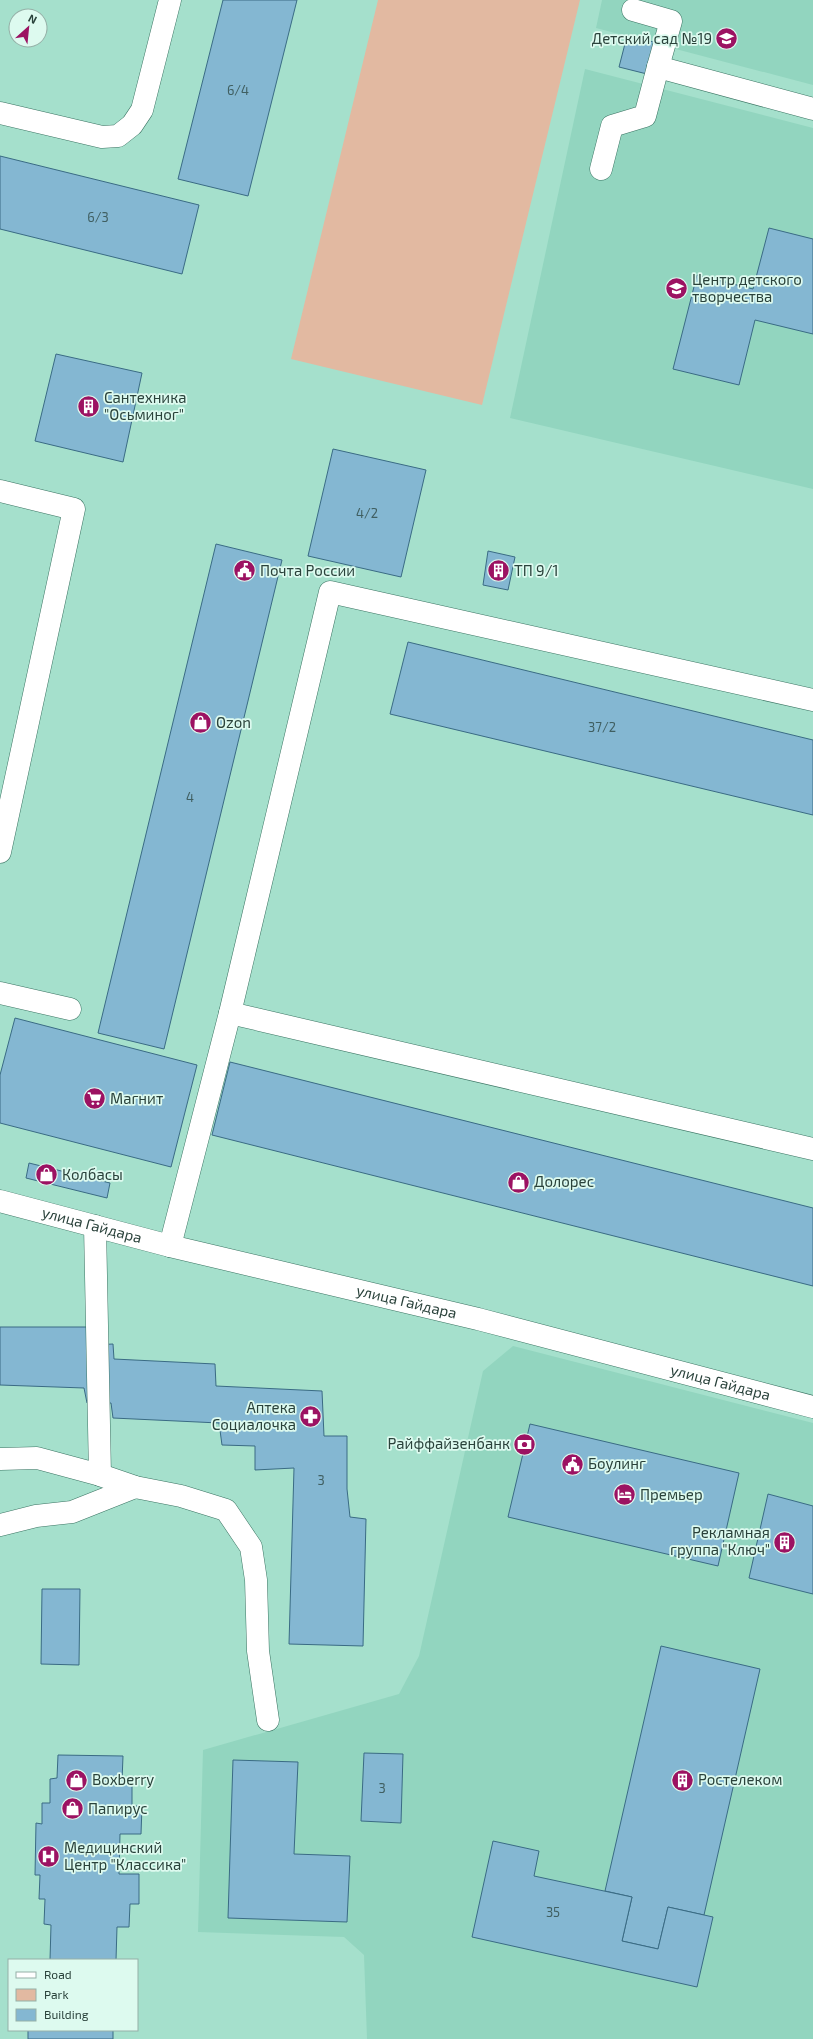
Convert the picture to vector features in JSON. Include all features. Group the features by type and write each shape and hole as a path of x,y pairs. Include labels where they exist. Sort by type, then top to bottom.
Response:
{"street":[{"path":"0,112 102,137 118,136 132,125 142,110 170,0"},
{"path":"601,168 612,126 645,116 671,21 633,10"},
{"path":"658,67 813,109"},
{"path":"0,491 74,509 0,852"},
{"path":"170,1246 230,1013 330,592 813,700"},
{"path":"0,993 70,1009"},
{"path":"230,1013 813,1148"},
{"name":"улица Гайдара","path":"0,1201 170,1246 478,1319 813,1407"},
{"path":"96,1226 100,1475"},
{"path":"0,1459 37,1458 100,1475 135,1487 181,1496 226,1510 251,1547 256,1580 258,1651 268,1720"},
{"path":"0,1525 36,1516 72,1512 135,1487"}],"shaded area":[{"name":"Детский сад №19","path":"602,0 813,0 813,85 596,28"},
{"name":"Центр детского творчества","path":"585,69 813,128 813,489 510,418"},
{"path":"513,1346 813,1423 813,2039 367,2039 364,1955 344,1937 198,1932 203,1750 399,1694 419,1656 483,1371"}],"green space":[{"path":"378,0 580,0 482,405 291,359"}],"building":[{"path":"223,0 297,0 248,196 178,179"},
{"path":"627,36 654,42 647,74 619,67"},
{"path":"0,156 199,205 182,274 0,229"},
{"path":"769,228 813,239 813,334 755,320 739,385 673,369 697,275 753,289"},
{"name":"Сантехника \"Осьминог\"","path":"56,354 142,373 123,462 35,441"},
{"path":"333,449 426,470 401,577 308,556"},
{"path":"216,544 282,560 164,1049 98,1033"},
{"name":"ТП 9/1","path":"488,551 515,557 508,590 483,585"},
{"path":"408,642 813,740 813,815 390,714"},
{"name":"Магнит","path":"15,1018 197,1065 171,1167 0,1123 0,1075"},
{"path":"230,1062 813,1208 813,1286 212,1135"},
{"path":"29,1163 110,1183 107,1198 26,1178"},
{"path":"0,1327 89,1327 91,1345 113,1344 114,1359 215,1364 216,1386 322,1391 324,1436 347,1436 347,1489 350,1517 366,1519 363,1646 289,1644 294,1468 255,1470 255,1446 222,1445 219,1423 113,1418 111,1403 87,1403 84,1388 0,1385"},
{"name":"Премьер","path":"530,1424 739,1473 718,1566 508,1517"},
{"name":"Рекламная группа \"Ключ\"","path":"768,1494 813,1506 813,1594 749,1578"},
{"path":"42,1589 80,1589 79,1665 41,1664"},
{"name":"Ростелеком","path":"661,1646 760,1669 704,1915 668,1907 658,1949 622,1941 632,1897 605,1891"},
{"path":"364,1753 403,1754 401,1823 361,1821"},
{"path":"58,1755 123,1756 122,1781 132,1781 132,1806 142,1806 141,1834 120,1834 119,1874 139,1874 139,1904 130,1904 129,1927 117,1927 116,1959 50,1959 51,1925 44,1924 45,1899 39,1899 40,1875 35,1875 36,1823 42,1824 42,1803 50,1803 50,1779 57,1778"},
{"path":"233,1760 298,1762 294,1854 350,1856 347,1922 228,1918"},
{"path":"493,1841 539,1851 534,1876 632,1897 622,1941 658,1949 668,1907 713,1917 697,1987 472,1937"},
{"path":"28,2031 113,2031 113,2039 28,2039"}],"place":[{"name":"Детский сад №19","path":"727,39"},
{"name":"Центр детского творчества","path":"676,289"},
{"name":"Сантехника \"Осьминог\"","path":"89,407"},
{"name":"Почта России","path":"245,571"},
{"name":"ТП 9/1","path":"499,571"},
{"name":"Ozon","path":"200,723"},
{"name":"Магнит","path":"94,1099"},
{"name":"Колбасы","path":"47,1175"},
{"name":"Долорес","path":"518,1182"},
{"name":"Аптека Социалочка","path":"311,1417"},
{"name":"Райффайзенбанк","path":"525,1444"},
{"name":"Боулинг","path":"573,1464"},
{"name":"Премьер","path":"624,1495"},
{"name":"Рекламная группа \"Ключ\"","path":"785,1542"},
{"name":"Boxberry","path":"77,1780"},
{"name":"Ростелеком","path":"683,1780"},
{"name":"Папирус","path":"72,1809"},
{"name":"Медицинский Центр \"Классика\"","path":"48,1857"}]}
